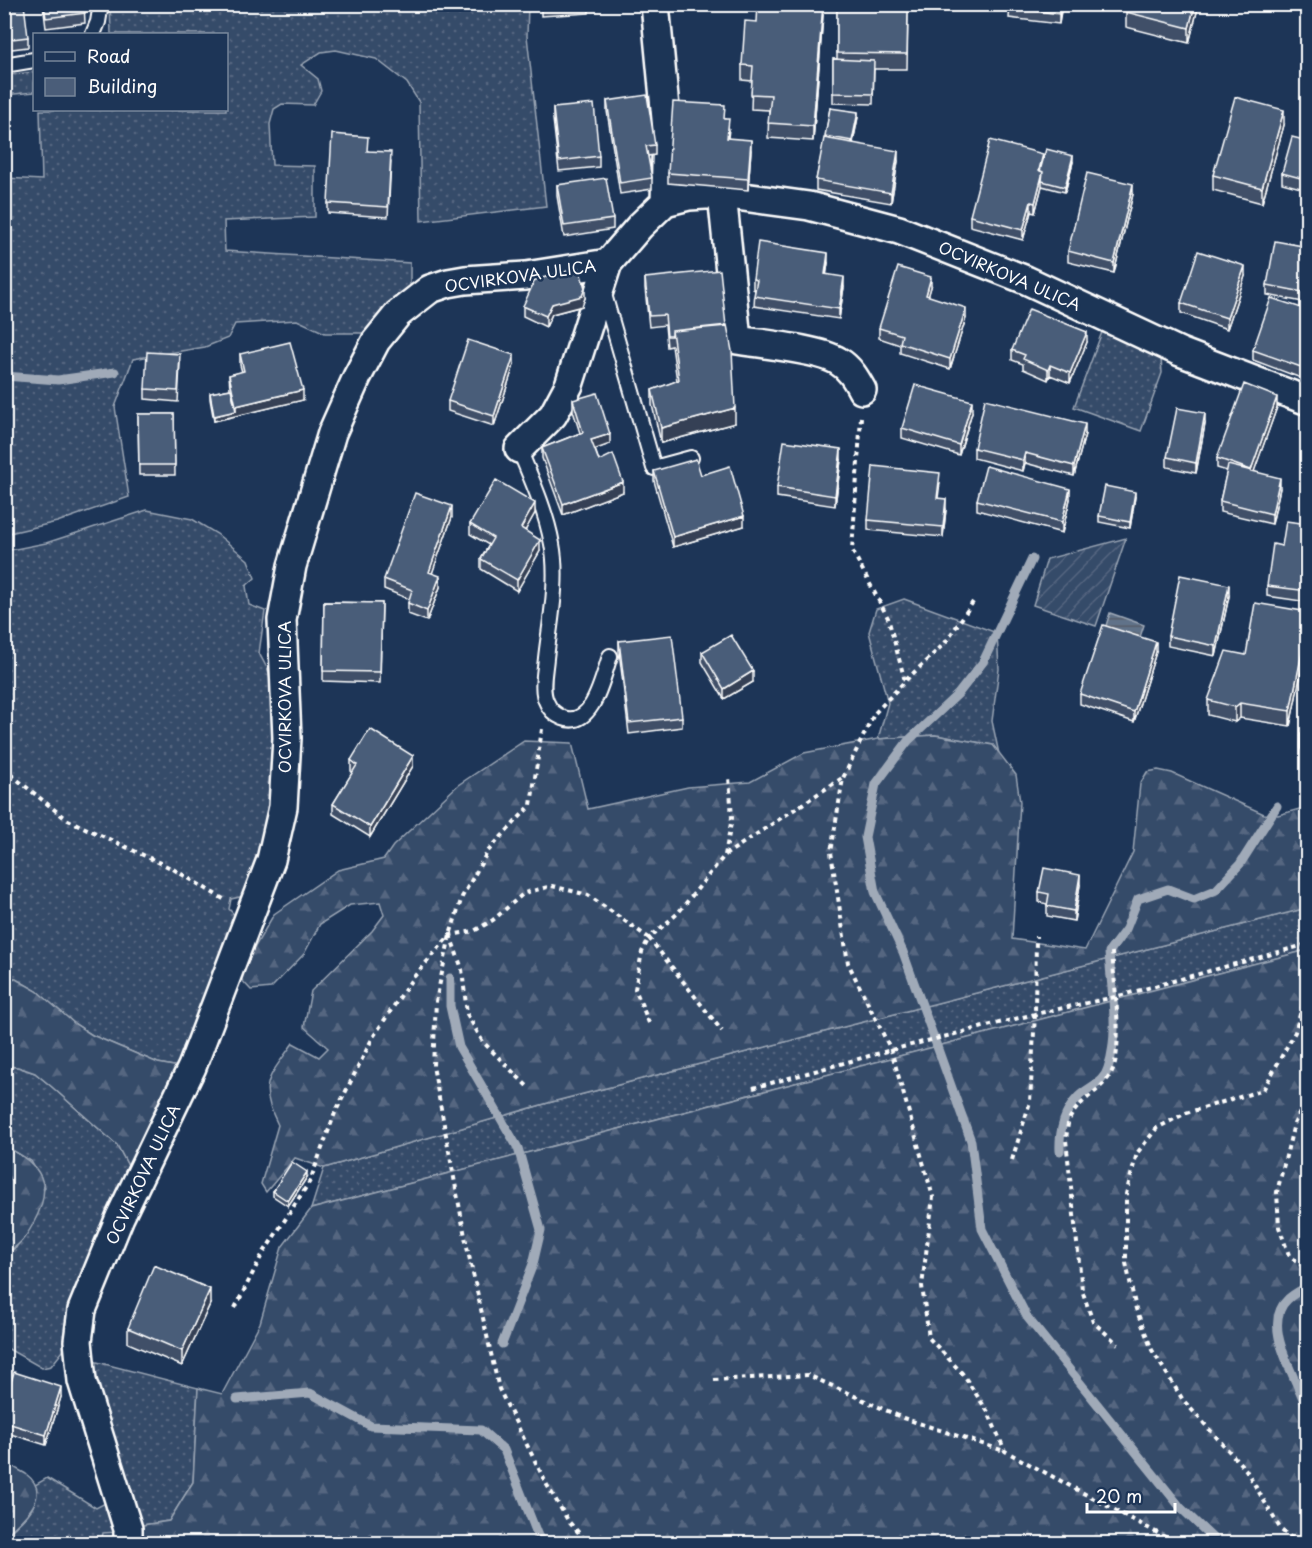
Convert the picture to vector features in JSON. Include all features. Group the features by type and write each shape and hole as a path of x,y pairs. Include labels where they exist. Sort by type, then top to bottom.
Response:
{"street":[{"path":"655,4 667,129 665,202"},
{"path":"722,194 737,339 825,355 853,373 862,390"},
{"name":"OCVIRKOVA ULICA","path":"128,1544 128,1529 82,1381 78,1341 82,1310 120,1217 192,1066 272,860 283,807 287,738 282,620 292,566 332,433 376,340 398,314 430,289 448,283 526,276 605,273 640,226 665,202 689,196 722,194 809,206 899,230 1026,280 1180,352 1308,401"},
{"path":"519,449 553,415 569,385 605,273"}],"lane":[{"path":"93,33 101,4"},
{"path":"4,65 33,60"},
{"path":"605,273 654,468 691,458"},
{"path":"519,449 540,501 552,545 554,577 544,682 546,702 556,715 569,720 582,716 593,706 610,656"}],"path":[{"path":"862,390 852,550 888,618 905,681"},
{"path":"973,602 945,643 874,714 843,778 831,852 848,963 891,1050 933,1197 922,1286 929,1338 969,1382 988,1412 1005,1451"},
{"path":"546,702 531,805 488,851 462,897 450,935 436,1001 433,1066 467,1247 499,1389 552,1494 569,1522 589,1544"},
{"path":"4,769 66,819 173,869 252,916"},
{"path":"725,855 732,818 729,777"},
{"path":"649,1023 635,989 642,952 649,938 677,914 725,855 843,778"},
{"path":"235,1308 261,1257 310,1181 335,1113 373,1037 412,979 450,935 474,931 493,920 524,893 552,886 588,895 649,938 722,1030"},
{"path":"450,935 462,969 467,1014 483,1042 527,1086"},
{"path":"1012,1160 1030,1102 1035,1014 1036,936"},
{"path":"753,1088 891,1050 1035,1014 1115,997 1308,944"},
{"path":"1112,952 1117,1035 1114,1068 1105,1082 1081,1101 1069,1119 1066,1140 1082,1290 1093,1322 1118,1344"},
{"path":"1300,1544 1281,1530 1246,1470 1183,1400 1152,1350 1136,1309 1126,1263 1126,1194 1137,1152 1156,1128 1186,1113 1263,1090 1295,1032 1308,986"},
{"path":"1308,1096 1294,1124 1277,1191 1279,1227 1288,1255 1308,1270"},
{"path":"714,1380 808,1375 903,1418 1005,1451 1179,1544"}],"green space":[{"path":"110,5 528,5 527,36 546,206 421,221 419,102 407,83 376,59 336,50 321,52 301,65 318,79 321,91 313,105 282,104 274,109 270,124 272,165 315,166 315,217 224,221 225,251 410,263 410,286 405,300 363,333 325,333 297,320 235,324 228,338 205,347 133,359 115,407 129,497 57,522 5,534 5,178 42,180 40,111 228,111 228,33 111,33"},
{"path":"33,72 33,92 5,95 5,75"},
{"path":"1105,324 1149,345 1161,358 1162,373 1141,431 1074,407"},
{"path":"147,510 192,519 217,534 248,560 255,578 246,586 249,605 265,611 259,653 268,670 276,696 276,792 249,895 231,899 229,909 240,921 184,1068 158,1063 92,1035 75,1024 37,991 5,973 5,551 46,543"},
{"path":"1126,538 1096,626 1033,605 1047,559"},
{"path":"904,599 997,633 999,669 992,721 999,754 993,745 935,735 878,739 888,703 869,632 876,609"},
{"path":"935,735 993,745 1016,775 1020,802 1012,939 1085,950 1133,852 1140,784 1147,772 1158,770 1172,773 1264,814 1278,815 1307,807 1307,908 548,1103 324,1168 295,1158 266,1192 261,1184 278,1125 268,1099 267,1090 272,1073 293,1043 319,1057 328,1048 304,1027 311,991 372,931 384,915 380,902 350,905 320,924 304,954 271,988 251,990 238,976 274,914 338,870 384,859 393,846 458,785 524,741 572,743 588,809 688,787 750,782 804,753 878,739"},
{"path":"1307,908 1307,950 311,1209 324,1168 548,1103"},
{"path":"1307,950 1307,1543 138,1544 136,1526 169,1521 193,1482 198,1388 222,1394 260,1323 282,1247 311,1209"},
{"path":"5,973 37,991 75,1024 92,1035 158,1063 184,1068 132,1173 117,1145 52,1087 35,1073 18,1067 5,1066"},
{"path":"5,1066 18,1067 35,1073 52,1087 117,1145 132,1173 77,1297 63,1351 51,1366 42,1368 5,1347 5,1253 16,1248 45,1187 31,1161 5,1146"},
{"path":"4,1146 28,1160 36,1168 44,1187 40,1210 30,1229 18,1245 5,1253"},
{"path":"93,1361 198,1388 193,1482 169,1521 136,1526"},
{"path":"5,1462 26,1474 34,1482 37,1491 32,1508 5,1536"},
{"path":"47,1478 96,1508 111,1500 119,1532 103,1533 101,1543 5,1544 5,1536 23,1520 32,1508 35,1501 35,1485"}],"shaded area":[{"path":"1110,613 1144,625 1137,646 1103,635"}],"building":[{"path":"24,4 28,37 4,40 4,5"},
{"path":"44,4 84,4 85,13 46,18"},
{"path":"541,4 564,4 541,6"},
{"path":"758,4 823,4 813,126 768,123 771,95 751,94 753,66 742,65 745,21 757,22"},
{"path":"837,4 876,4 876,10 908,11 907,54 837,53"},
{"path":"1010,4 1060,4 1059,14 1009,7"},
{"path":"1127,4 1195,4 1189,28 1126,12"},
{"path":"833,59 874,61 873,94 833,93"},
{"path":"647,95 655,145 646,146 652,178 620,183 607,101"},
{"path":"1235,97 1284,110 1262,188 1213,175"},
{"path":"673,102 725,105 724,119 729,119 727,138 751,140 748,179 668,173"},
{"path":"594,104 599,156 559,161 553,108"},
{"path":"830,108 858,112 852,141 825,136"},
{"path":"332,134 368,137 367,151 391,152 388,207 328,203"},
{"path":"1292,137 1308,141 1308,180 1282,173"},
{"path":"824,138 898,151 891,193 816,180"},
{"path":"990,140 1043,154 1039,170 1043,172 1035,203 1031,202 1023,230 970,216"},
{"path":"1046,149 1073,156 1065,187 1042,181 1043,172 1040,171"},
{"path":"1087,173 1133,184 1114,263 1068,251"},
{"path":"606,178 613,219 564,226 557,185"},
{"path":"1275,241 1308,247 1308,293 1267,285"},
{"path":"758,242 828,253 825,274 844,277 839,309 754,296 757,280 753,279"},
{"path":"1198,251 1245,266 1227,318 1181,303"},
{"path":"898,267 931,277 926,295 966,308 950,359 900,343 902,335 879,328"},
{"path":"579,268 585,288 582,296 552,304 546,316 523,306 535,280"},
{"path":"720,270 726,326 672,331 672,336 667,336 665,315 649,316 645,278"},
{"path":"1271,298 1308,310 1308,350 1301,367 1253,350"},
{"path":"1029,309 1087,332 1070,373 1050,365 1048,370 1023,359 1025,355 1012,350"},
{"path":"727,325 732,351 735,408 661,428 652,390 679,380 672,331"},
{"path":"468,340 514,355 494,416 448,401"},
{"path":"290,342 303,390 236,406 229,375 244,371 240,354"},
{"path":"147,352 180,354 178,391 145,389"},
{"path":"1244,384 1277,397 1251,470 1217,458"},
{"path":"915,385 972,401 959,445 902,428"},
{"path":"231,389 236,411 214,416 210,393"},
{"path":"597,393 610,434 591,440 599,461 613,454 623,482 563,504 542,448 583,432 573,400"},
{"path":"985,399 1085,424 1074,466 1025,453 1023,460 974,448"},
{"path":"1177,408 1205,413 1196,463 1167,457"},
{"path":"138,414 174,414 175,465 139,465"},
{"path":"784,441 841,449 835,496 777,487"},
{"path":"696,459 701,475 730,466 744,516 673,537 654,471"},
{"path":"1228,465 1280,478 1272,514 1220,501"},
{"path":"873,466 940,473 937,498 946,499 943,527 868,520"},
{"path":"986,466 1070,489 1062,522 977,500"},
{"path":"496,480 535,503 521,528 540,540 517,580 481,559 493,538 470,524"},
{"path":"1105,486 1135,492 1130,522 1099,516"},
{"path":"415,493 452,506 429,572 440,576 427,611 408,603 412,590 384,579"},
{"path":"1286,521 1308,524 1308,591 1267,586 1273,544 1282,546"},
{"path":"1180,575 1229,585 1216,646 1168,636"},
{"path":"324,602 382,603 380,672 323,671"},
{"path":"1255,603 1308,612 1308,624 1290,711 1240,703 1235,707 1208,700 1226,651 1246,655"},
{"path":"1103,625 1156,642 1134,712 1080,694"},
{"path":"672,635 682,717 629,723 619,641"},
{"path":"731,635 753,671 724,689 702,652"},
{"path":"370,729 413,756 370,827 333,804 357,765 351,760"},
{"path":"1308,730 1308,745 1301,734"},
{"path":"1044,868 1080,875 1074,911 1047,906 1049,894 1039,892"},
{"path":"292,1162 307,1172 288,1201 273,1191"},
{"path":"154,1265 210,1289 182,1351 128,1328"},
{"path":"14,1372 61,1387 46,1435 4,1422 4,1391 8,1392"}],"waterway":[{"path":"4,376 58,380 115,372"},
{"path":"1032,559 983,662 958,694 908,741 876,784 865,837 875,892 903,952 971,1141 982,1229 1027,1317 1181,1508 1219,1544"},
{"path":"1060,1151 1060,1136 1070,1108 1079,1096 1103,1077 1108,1068 1114,1040 1109,952 1126,929 1138,899 1168,889 1194,899 1216,890 1240,864 1277,806"},
{"path":"450,978 450,1006 459,1047 518,1148 541,1230 533,1264 502,1344"},
{"path":"1308,1286 1288,1299 1280,1310 1277,1324 1284,1355 1308,1413"},
{"path":"237,1399 310,1393 371,1426 481,1430 504,1450 538,1536 544,1544"}]}
